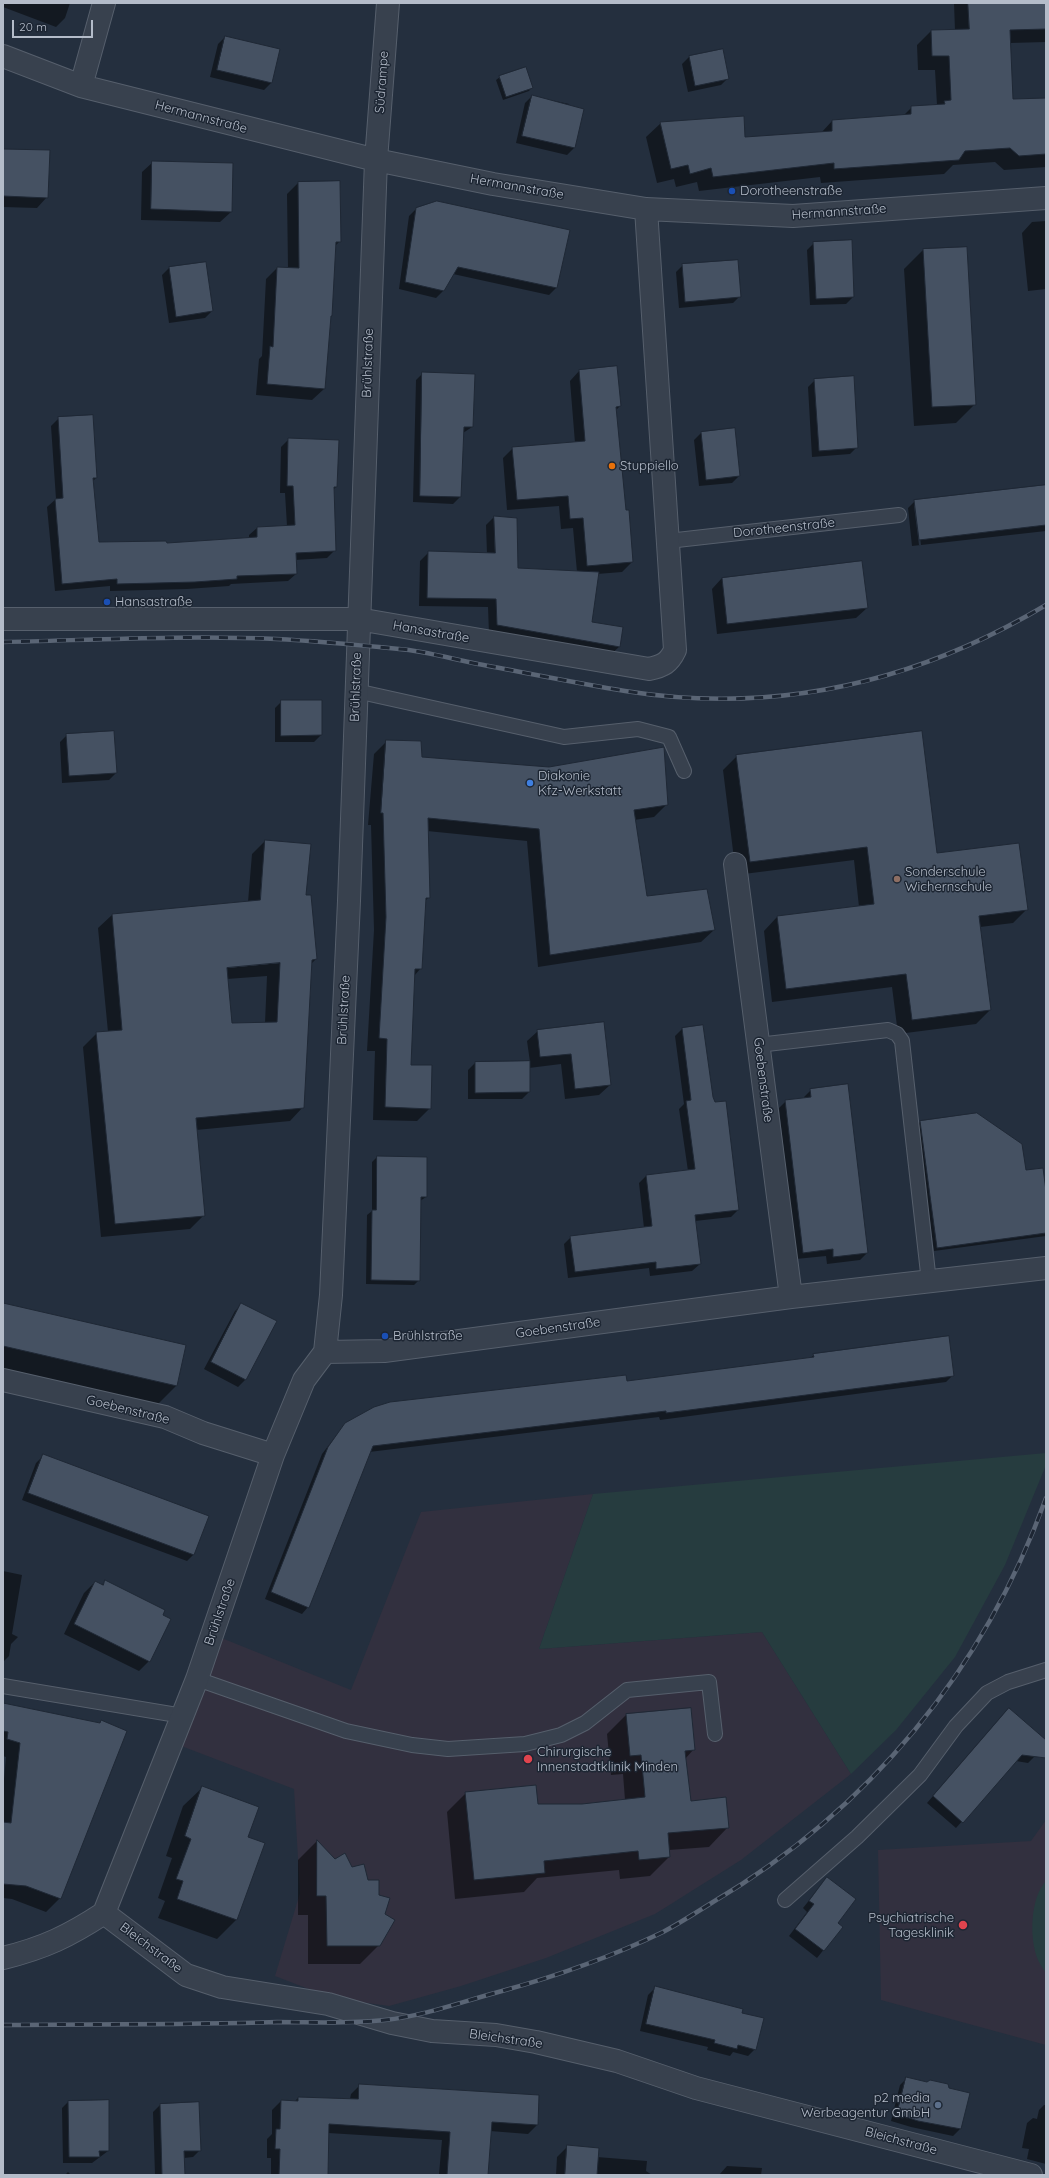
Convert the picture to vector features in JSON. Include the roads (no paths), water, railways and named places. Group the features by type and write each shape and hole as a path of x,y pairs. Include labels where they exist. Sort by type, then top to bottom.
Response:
{"street":[{"path":"81,86 104,3"},
{"name":"Südrampe","path":"376,160 388,3"},
{"name":"Hermannstraße","path":"3,56 81,86 376,160 493,184 646,209 793,216 1046,198"},
{"name":"Brühlstraße","path":"104,1913 197,1679 273,1455 304,1380 325,1352 331,1295 376,160"},
{"path":"646,209 668,541"},
{"name":"Hansastraße","path":"3,619 358,619 649,669 661,667 670,661 674,650 668,541"},
{"name":"Goebenstraße","path":"734,864 791,1297"},
{"name":"Goebenstraße","path":"325,1352 384,1351 791,1297 1046,1268"},
{"name":"Goebenstraße","path":"3,1380 165,1417 203,1433 273,1455"},
{"path":"3,1958 35,1950 77,1931 104,1913"},
{"name":"Bleichstraße","path":"104,1913 186,1975 222,1987 328,2004 392,2023 432,2031 496,2035 536,2042 617,2061 696,2088 1031,2175"}],"lane":[{"name":"Dorotheenstraße","path":"668,541 899,515"},
{"path":"356,691 564,737 638,729 669,737 684,772"},
{"path":"758,1045 888,1030 897,1034 902,1041 929,1282"},
{"path":"785,1900 857,1837 920,1775 956,1726 987,1693 1008,1682 1046,1670"},
{"path":"197,1679 346,1731 412,1745 448,1749 525,1744 561,1735 586,1723 628,1690 709,1682 715,1734"},
{"path":"3,1686 183,1716"}],"railway":[{"path":"3,642 140,638 242,638 322,642 419,651 478,664 625,691 681,697 736,699 790,695 843,686 895,673 946,655 996,632 1046,605"},
{"path":"3,2025 344,2022 400,2018 444,2008 543,1979 605,1957 663,1932 701,1910 770,1865 822,1824 871,1779 915,1730 955,1677 990,1621 1020,1561 1046,1498"}],"place":[{"name":"Dorotheenstraße","path":"732,191"},
{"name":"Stuppiello","path":"612,466"},
{"name":"Hansastraße","path":"107,602"},
{"name":"Diakonie Kfz-Werkstatt","path":"530,783"},
{"name":"Sonderschule Wichernschule","path":"897,879"},
{"name":"Brühlstraße","path":"385,1336"},
{"name":"Chirurgische Innenstadtklinik Minden","path":"528,1759"},
{"name":"Psychiatrische Tagesklinik","path":"963,1925"},
{"name":"p2 media Werbeagentur GmbH","path":"938,2105"}]}
